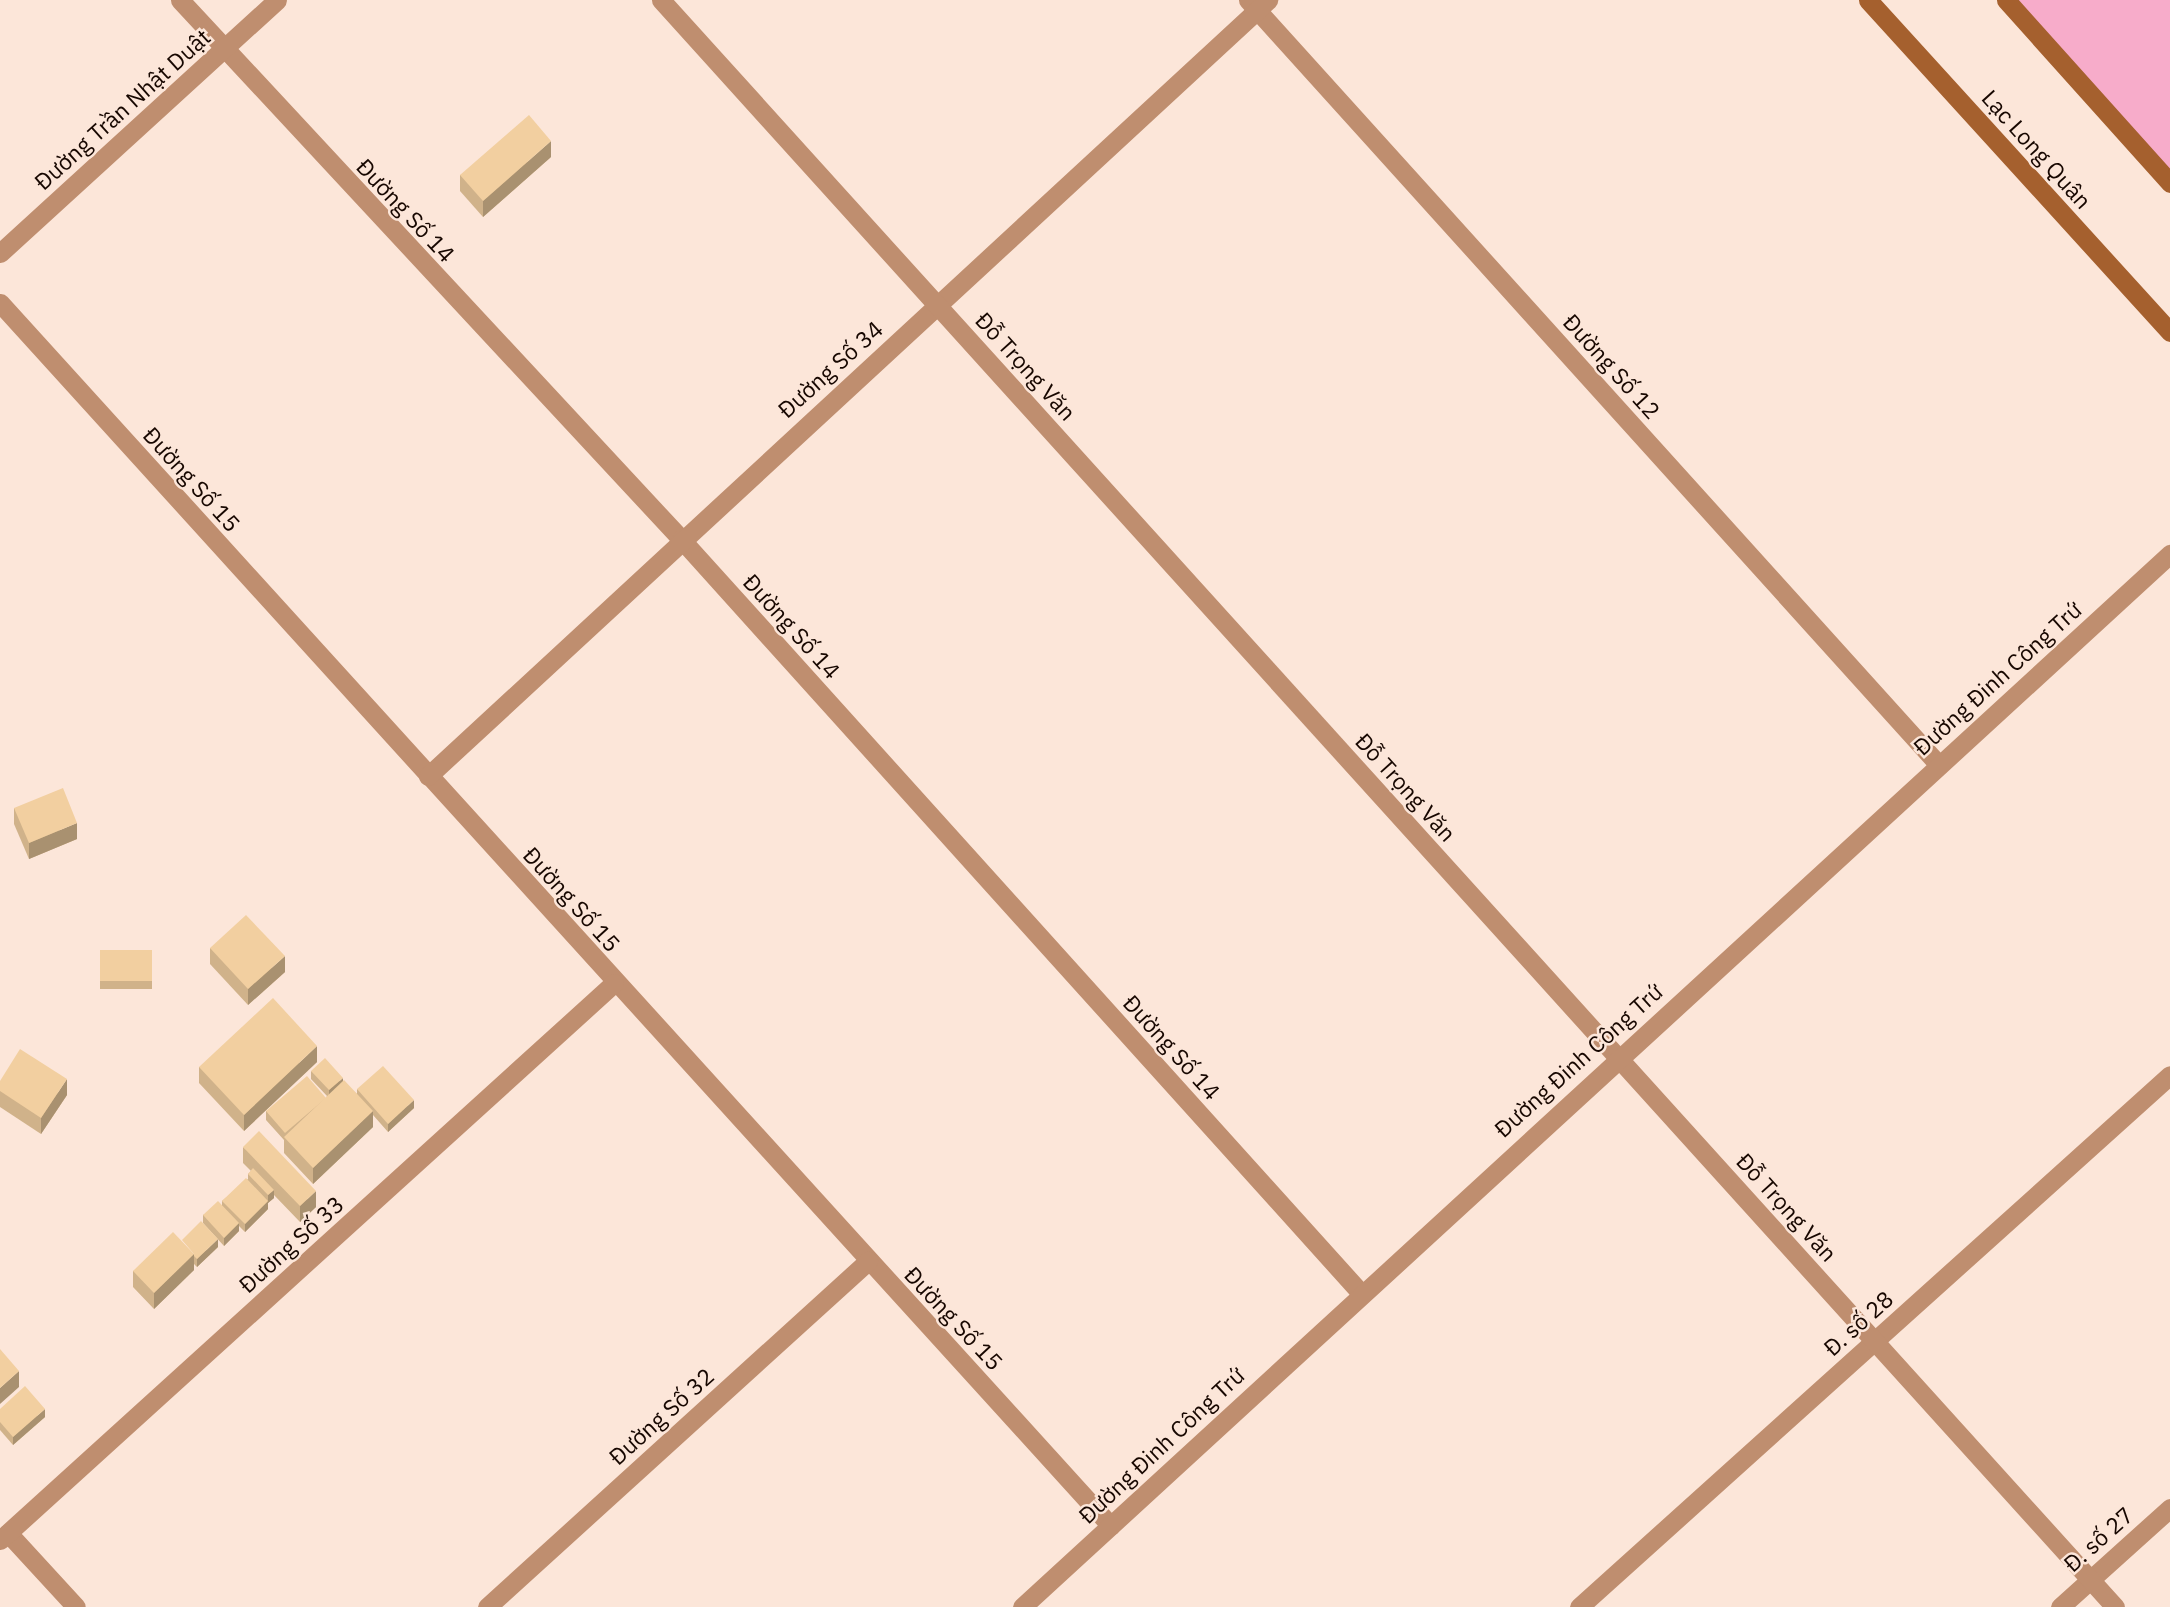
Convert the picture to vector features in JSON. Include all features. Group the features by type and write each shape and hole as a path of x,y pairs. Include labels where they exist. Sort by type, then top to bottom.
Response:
{"main road":[{"name":"Lạc Long Quân","path":"1868,0 2170,332"},
{"path":"2006,0 2170,183"}],"street":[{"name":"Đường Số 14","path":"180,0 681,539 1360,1292"},
{"name":"Đường Trần Nhật Duật","path":"0,253 277,0"},
{"name":"Đỗ Trọng Văn","path":"661,0 2115,1607"},
{"name":"Đường Số 34","path":"428,776 1258,3"},
{"name":"Đường Số 12","path":"1258,3 1939,765"},
{"name":"Đường Số 15","path":"0,303 614,983 1111,1526"},
{"name":"Đường Đinh Công Trứ","path":"1022,1607 1360,1292 2170,554"},
{"name":"Đường Số 33","path":"4,1536 614,983"},
{"name":"Đ. số 28","path":"1579,1607 2170,1075"},
{"name":"Đường Số 32","path":"487,1607 868,1261"},
{"name":"Đ. số 27","path":"2060,1607 2170,1508"},
{"path":"4,1536 76,1607"}],"shaded area":[{"path":"2006,0 2170,0 2170,183"}],"building":[{"path":"529,115 551,141 483,201 460,175"},
{"path":"63,788 77,823 29,843 14,808"},
{"path":"246,915 285,956 248,989 210,948"},
{"path":"100,950 152,950 152,981 100,981"},
{"path":"273,998 317,1046 244,1115 199,1067"},
{"path":"20,1049 67,1079 41,1118 0,1091 0,1081"},
{"path":"325,1058 343,1078 329,1090 311,1071"},
{"path":"383,1066 414,1100 388,1124 357,1089"},
{"path":"307,1076 326,1098 285,1133 266,1111"},
{"path":"344,1080 373,1111 313,1168 284,1137"},
{"path":"259,1131 316,1191 300,1206 243,1147"},
{"path":"253,1168 274,1190 268,1195 248,1174"},
{"path":"246,1178 268,1201 245,1224 222,1201"},
{"path":"218,1201 239,1223 224,1238 203,1215"},
{"path":"201,1221 218,1239 197,1259 182,1240"},
{"path":"173,1232 194,1254 154,1293 133,1271"},
{"path":"0,1349 19,1371 0,1388"},
{"path":"25,1386 45,1409 13,1437 0,1422 0,1409"}]}
